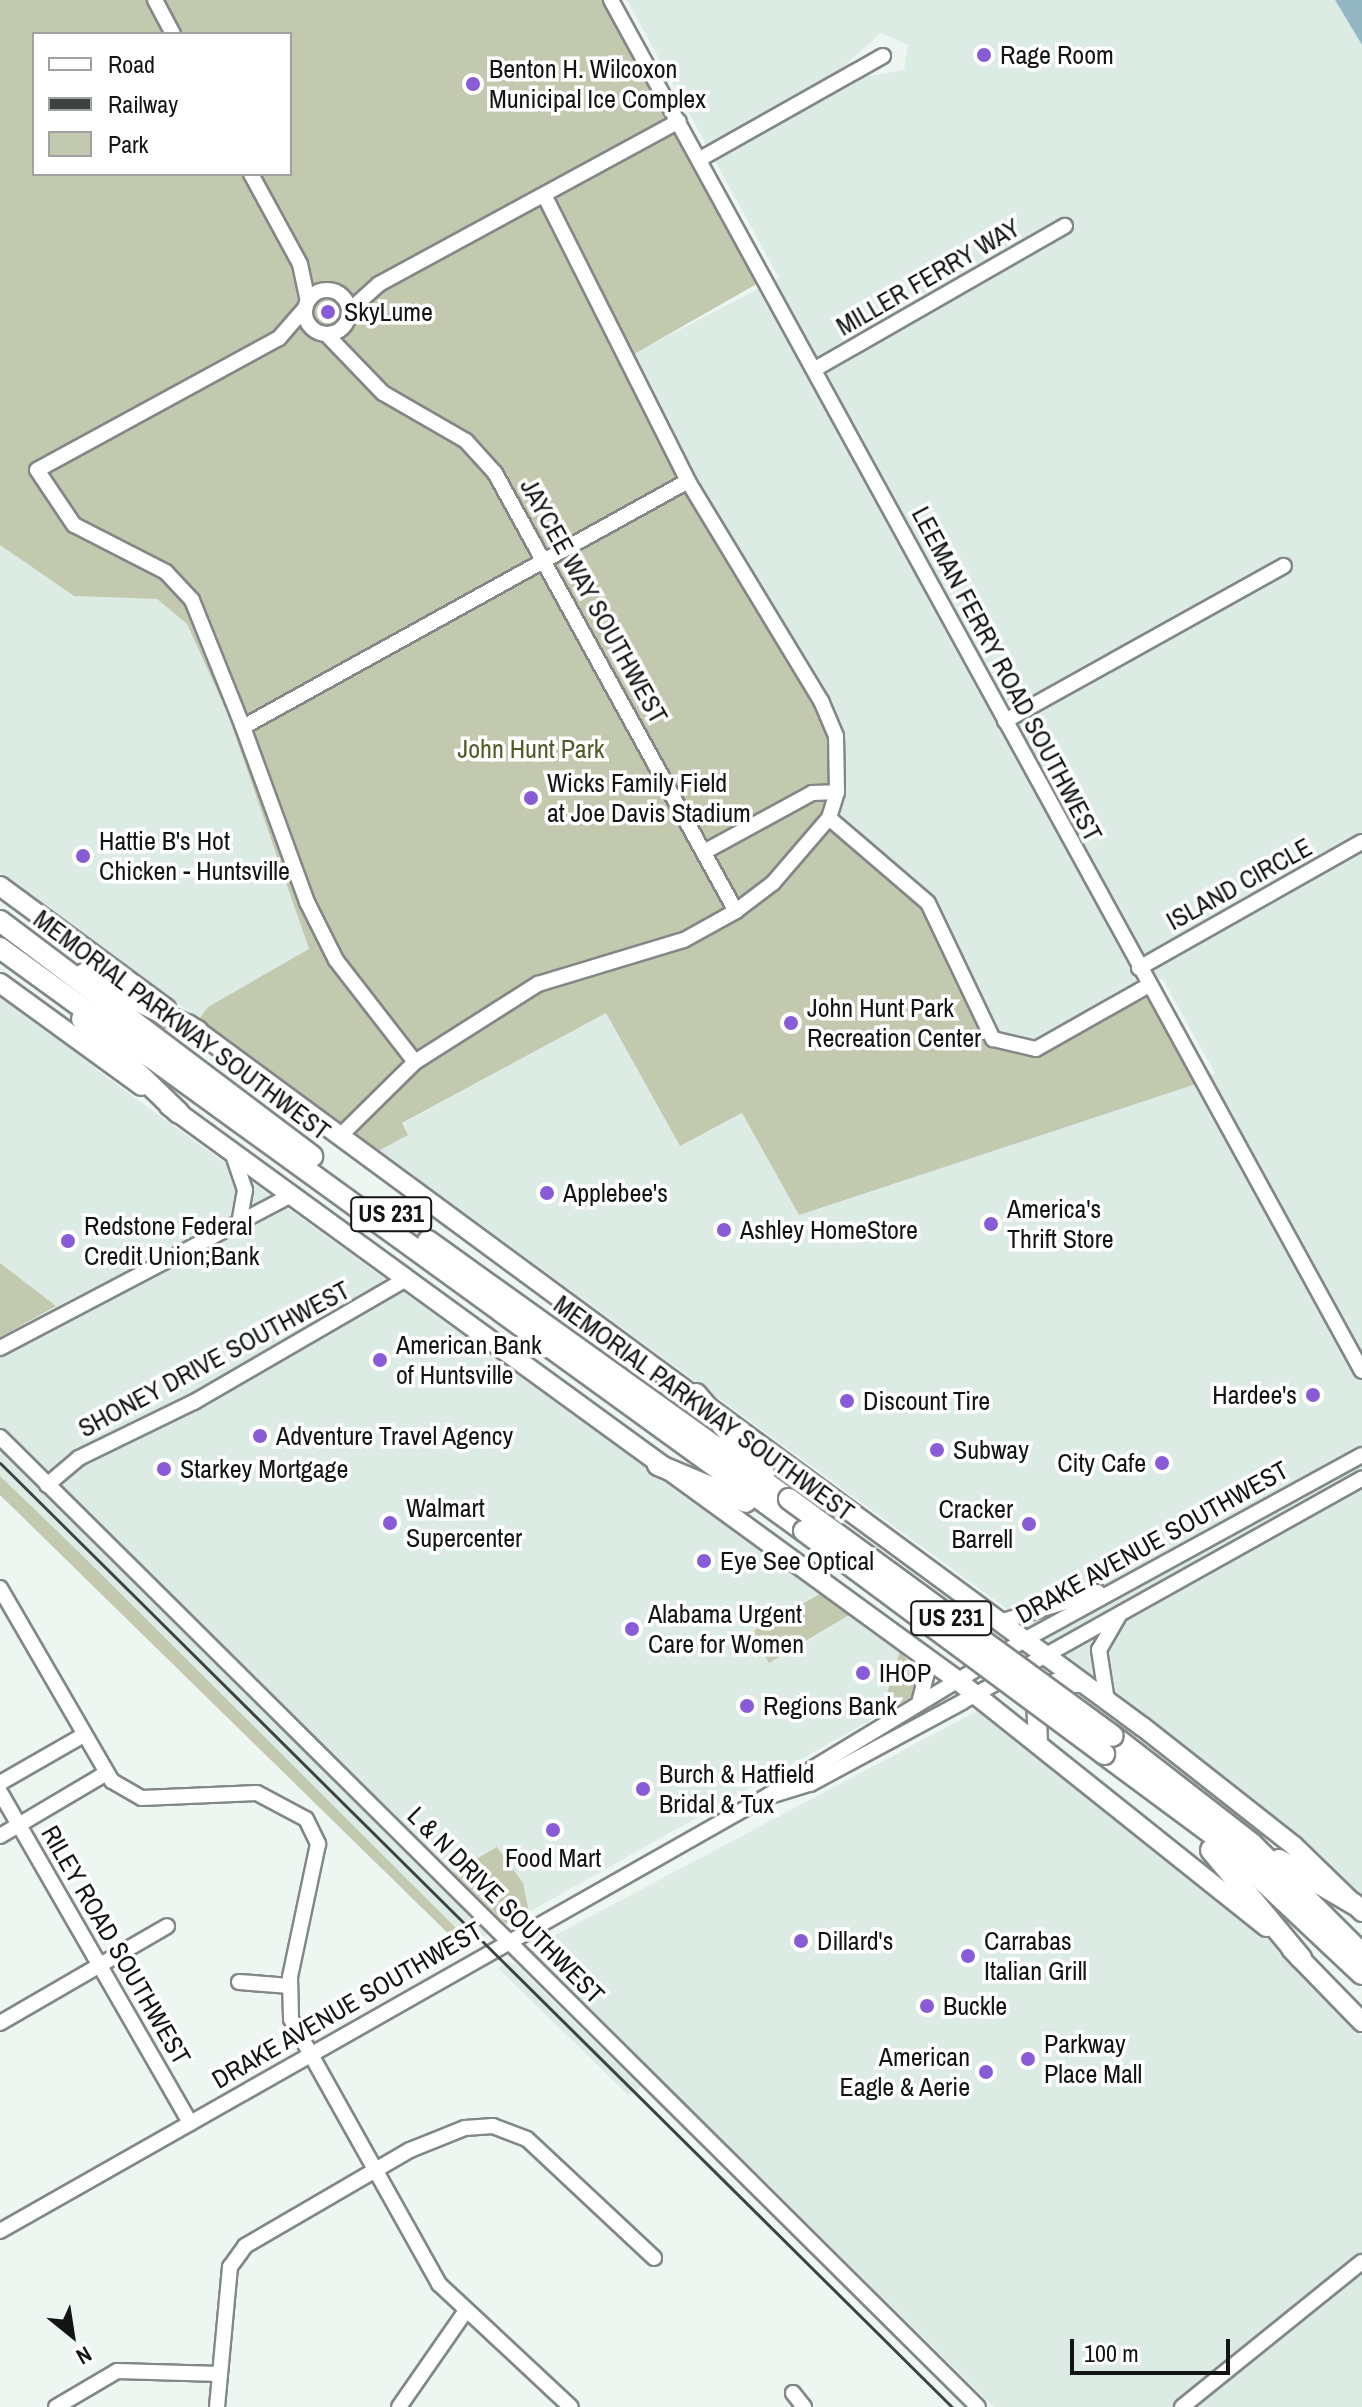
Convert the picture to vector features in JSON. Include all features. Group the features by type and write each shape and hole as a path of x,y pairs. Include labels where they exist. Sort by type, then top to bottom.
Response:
{"highway":[{"name":"MEMORIAL PARKWAY SOUTHWEST","path":"0,921 789,1499 1108,1745 1216,1837 1362,1974"},
{"path":"32,944 124,999 198,1031"},
{"name":"MEMORIAL PARKWAY SOUTHWEST","path":"0,948 804,1531 1252,1844 1362,1954"},
{"path":"59,990 179,1113"},
{"path":"696,1394 789,1499"},
{"path":"658,1465 804,1531"},
{"path":"1108,1745 1201,1839 1301,1958"},
{"path":"1252,1844 1358,1908"}],"main road":[{"path":"0,886 1003,1621 1294,1846 1358,1908"},
{"path":"0,983 957,1680 1301,1958 1362,2022"},
{"path":"920,1654 940,1653 968,1637 977,1620 972,1599"},
{"path":"1038,1743 1036,1699 1056,1683 1082,1683"}],"street":[{"path":"155,0 172,32"},
{"name":"LEEMAN FERRY ROAD SOUTHWEST","path":"611,0 1362,1371"},
{"path":"700,159 883,56"},
{"path":"279,338 306,305 337,292 379,284 679,121"},
{"path":"252,176 300,264 306,305 320,332"},
{"path":"341,1135 415,1062 538,984 684,940 736,911 773,883 829,818 837,792 836,736 821,701 688,481 544,195"},
{"name":"MILLER FERRY WAY","path":"815,369 1065,226"},
{"path":"300,264 337,292"},
{"path":"379,284 348,318 320,332 279,338 37,470 74,525 166,572 192,600 243,727 307,902 336,960 415,1062"},
{"name":"JAYCEE WAY SOUTHWEST","path":"337,292 348,318 356,362"},
{"name":"JAYCEE WAY SOUTHWEST","path":"320,332 356,362 383,393 466,441 495,473 547,560 736,911"},
{"path":"243,727 688,481"},
{"path":"1005,721 1284,566"},
{"path":"704,852 812,793 837,792"},
{"path":"829,818 928,903 993,1039 1036,1049 1149,985"},
{"name":"ISLAND CIRCLE","path":"1139,968 1362,842"},
{"path":"232,1152 245,1190 239,1223"},
{"path":"0,1348 292,1195"},
{"name":"SHONEY DRIVE SOUTHWEST","path":"47,1485 79,1458 194,1402 406,1279"},
{"name":"L & N DRIVE SOUTHWEST","path":"0,1437 978,2407"},
{"name":"DRAKE AVENUE SOUTHWEST","path":"0,2231 507,1940 762,1799 822,1757 1026,1639 1362,1455"},
{"name":"DRAKE AVENUE SOUTHWEST","path":"762,1799 818,1780 1362,1478"},
{"path":"1291,1493 1302,1511"},
{"path":"1256,1512 1266,1531"},
{"path":"1003,1621 1143,1575"},
{"path":"0,1588 105,1774 142,1798 257,1793 306,1819 318,1844 290,1986 291,2019 371,2172 439,2284 465,2312 571,2407"},
{"path":"1107,1701 1099,1650 1120,1613"},
{"path":"920,1654 927,1673 920,1700"},
{"path":"0,1783 82,1736"},
{"path":"818,1780 822,1757"},
{"path":"0,1836 105,1774"},
{"name":"RILEY ROAD SOUTHWEST","path":"0,1792 190,2123"},
{"path":"0,2023 167,1926"},
{"path":"239,1982 290,1986"},
{"path":"217,2407 230,2267 245,2246 371,2172 445,2136 493,2126 527,2139 654,2258"},
{"path":"1182,2407 1362,2262"},
{"path":"399,2407 465,2312"},
{"path":"56,2407 117,2371 220,2374"},
{"path":"793,2393 804,2407"}],"shaded area":[{"path":"627,0 1335,0 1362,45 1362,1896 1313,1847 1007,1609 379,1150 407,1135 402,1124 606,1012 680,1146 742,1113 799,1215 1215,1073 1162,978 1036,1049 993,1039 829,818 629,356 779,278","holes":["881,33 908,45 904,70 863,77 831,95 825,83"]},
{"path":"0,545 74,596 157,599 187,624 227,712 309,949 199,1019 0,873"},
{"path":"0,990 105,1076 820,1594 751,1631 802,1645 851,1614 900,1651 880,1715 529,1912 523,1883 453,1872 506,1924 471,1943 0,1476 0,1337 55,1306 0,1263"},
{"path":"977,1711 1254,1921 1362,2036 1362,2407 994,2407 529,1949"},
{"path":"508,1962 515,1964 641,2087 628,2095 498,1968"}],"green space":[{"name":"John Hunt Park","path":"0,0 613,0 767,278 629,357 688,481 836,736 829,818 928,903 993,1039 1037,1048 1149,985 1202,1082 799,1215 742,1113 680,1146 606,1013 402,1123 408,1135 369,1156 193,1027 208,1007 309,949 227,712 187,624 157,599 74,596 0,545"},
{"path":"0,1263 56,1306 0,1337"},
{"path":"0,1476 471,1943 463,1948 0,1495"},
{"path":"820,1594 851,1614 769,1663 751,1632"},
{"path":"900,1651 922,1679 915,1695 880,1715"},
{"path":"497,1847 523,1883 529,1912 506,1924 453,1872"}],"water":[{"path":"1335,0 1362,0 1362,45"}],"railway":[{"path":"0,1463 952,2407"}],"place":[{"name":"Rage Room","path":"984,55"},
{"name":"Benton H. Wilcoxon Municipal Ice Complex","path":"473,84"},
{"name":"SkyLume","path":"328,312"},
{"name":"Wicks Family Field at Joe Davis Stadium","path":"531,798"},
{"name":"Hattie B's Hot Chicken - Huntsville","path":"83,856"},
{"name":"John Hunt Park Recreation Center","path":"791,1023"},
{"name":"Applebee's","path":"547,1193"},
{"name":"America's Thrift Store","path":"991,1224"},
{"name":"Ashley HomeStore","path":"724,1230"},
{"name":"Redstone Federal Credit Union;Bank","path":"68,1241"},
{"name":"American Bank of Huntsville","path":"380,1360"},
{"name":"Hardee's","path":"1313,1395"},
{"name":"Discount Tire","path":"847,1401"},
{"name":"Adventure Travel Agency","path":"260,1436"},
{"name":"Subway","path":"937,1450"},
{"name":"City Cafe","path":"1162,1463"},
{"name":"Starkey Mortgage","path":"164,1469"},
{"name":"Walmart Supercenter","path":"390,1523"},
{"name":"Cracker Barrell","path":"1029,1524"},
{"name":"Eye See Optical","path":"704,1561"},
{"name":"Alabama Urgent Care for Women","path":"632,1629"},
{"name":"IHOP","path":"863,1673"},
{"name":"Regions Bank","path":"747,1706"},
{"name":"Burch & Hatfield Bridal & Tux","path":"643,1789"},
{"name":"Food Mart","path":"553,1830"},
{"name":"Dillard's","path":"801,1941"},
{"name":"Carrabas Italian Grill","path":"968,1956"},
{"name":"Buckle","path":"927,2006"},
{"name":"Parkway Place Mall","path":"1028,2059"},
{"name":"American Eagle & Aerie","path":"986,2072"}]}
